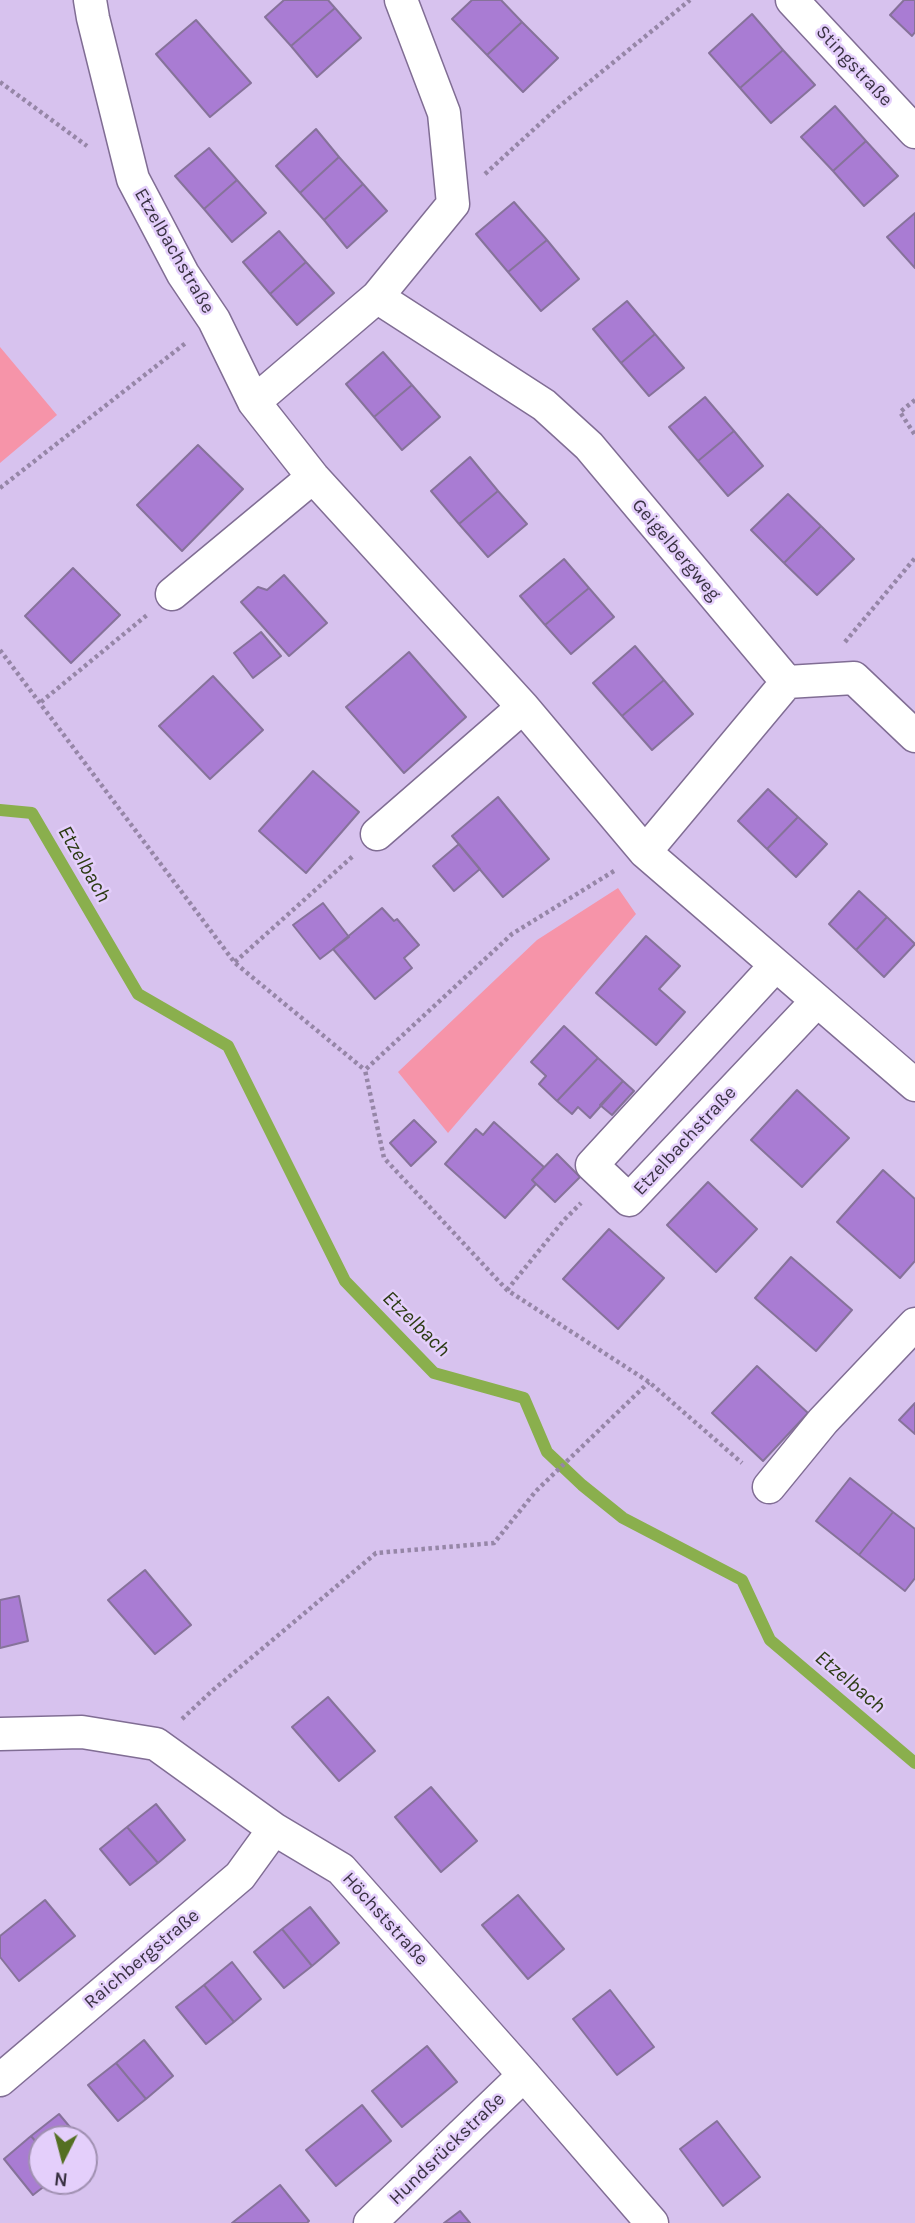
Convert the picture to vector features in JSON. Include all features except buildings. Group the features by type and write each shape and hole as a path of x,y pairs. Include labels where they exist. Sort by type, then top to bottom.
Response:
{"street":[{"name":"Etzelbachstraße","path":"90,0 133,180 183,274 214,320 254,402 313,477 523,707 645,852 915,1085"},
{"path":"254,402 377,297 453,204 444,113 401,0"},
{"name":"Stingstraße","path":"792,0 915,132"},
{"name":"Geigelbergweg","path":"377,297 544,405 589,446 787,682"},
{"path":"172,594 313,477"},
{"path":"645,852 787,682 854,678 915,736"},
{"path":"377,834 523,707"},
{"name":"Etzelbachstraße","path":"775,966 592,1165 629,1200 817,1001"},
{"path":"769,1487 823,1420 915,1324"},
{"name":"Höchststraße","path":"0,1734 82,1732 156,1744 274,1829 341,1869 652,2223"},
{"name":"Raichbergstraße","path":"0,2080 240,1876 274,1829"},
{"name":"Hundsrückstraße","path":"370,2223 524,2075"}],"path":[{"path":"453,204 556,109 690,0"},
{"path":"0,82 89,147"},
{"path":"0,488 214,320"},
{"path":"915,400 900,412 915,435"},
{"path":"842,646 915,558"},
{"path":"41,702 172,594"},
{"path":"0,650 234,962 365,1070 384,1158 507,1290 649,1382 769,1487"},
{"path":"234,962 377,834"},
{"path":"365,1070 512,934 645,852"},
{"path":"507,1290 564,1220 606,1178"},
{"path":"156,1744 214,1690 376,1553 494,1543 536,1491 649,1382"}],"shaded area":[{"path":"0,347 57,415 0,463"},
{"path":"618,888 636,914 448,1133 398,1072 537,940"}],"waterway":[{"name":"Etzelbach","path":"0,810 32,813 138,994 228,1046 345,1281 434,1373 524,1398 547,1452 623,1518 742,1580 770,1640 915,1763"}]}
